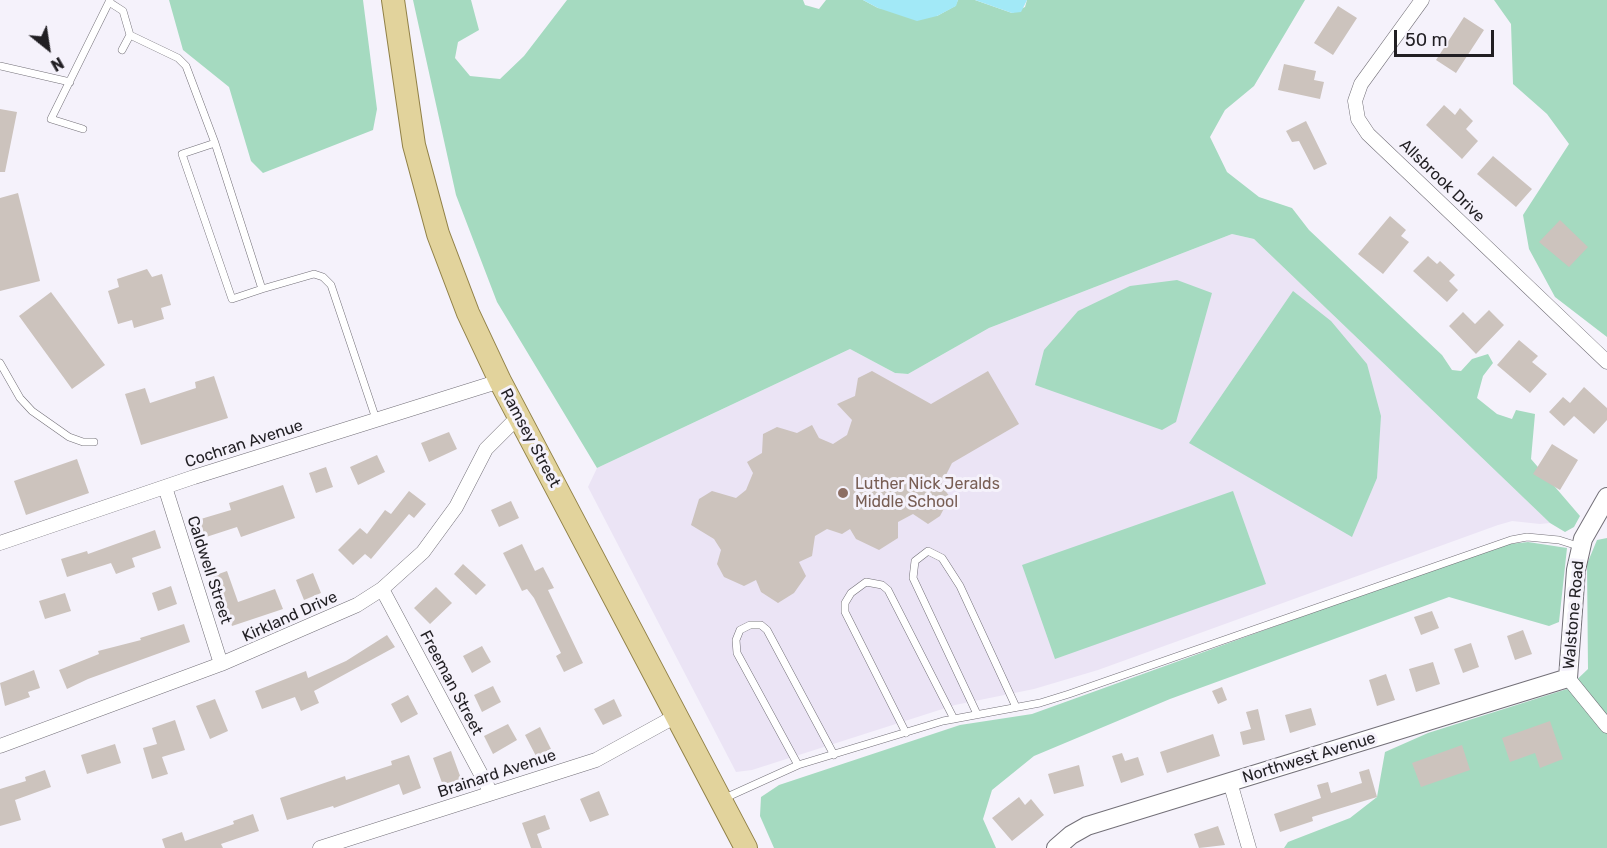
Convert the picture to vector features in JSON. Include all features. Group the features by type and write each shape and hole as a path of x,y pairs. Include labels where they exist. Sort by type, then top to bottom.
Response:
{"main road":[{"name":"Ramsey Street","path":"393,0 407,106 425,189 456,284 518,417 746,848"}],"street":[{"name":"Allsbrook Drive","path":"1422,0 1361,84 1355,101 1358,119 1368,134 1607,362"},
{"name":"Cochran Avenue","path":"0,543 165,487 500,381"},
{"name":"Kirkland Drive","path":"0,746 221,664 332,618 382,589 417,558 441,530 456,507 486,449 518,417"},
{"name":"Caldwell Street","path":"165,487 221,664"},
{"name":"Walstone Road","path":"1607,496 1599,518 1581,547 1576,570 1568,678 1607,726"},
{"name":"Freeman Street","path":"382,589 491,793"},
{"name":"Northwest Avenue","path":"1056,848 1071,835 1087,826 1568,678"},
{"name":"Brainard Avenue","path":"320,848 596,760 676,716"},
{"path":"1230,782 1249,848"}],"lane":[{"path":"83,129 51,119 109,1 123,11 130,35 122,50"},
{"path":"130,35 178,58 186,66 215,143 262,289"},
{"path":"0,66 70,82"},
{"path":"215,143 182,154 231,300 314,274 323,277 331,285 376,419"},
{"path":"0,363 20,398 32,411 69,437 82,442 94,442"},
{"path":"720,800 798,765 954,719 1040,703 1069,694 1511,540 1527,537 1559,540 1581,547"},
{"path":"977,714 913,578 915,561 928,550 942,558 960,586 1016,706"},
{"path":"906,733 845,612 845,603 851,593 866,582 882,585 888,590 954,719"},
{"path":"798,765 737,653 736,640 740,630 750,625 761,625 767,630 834,755"}],"shaded area":[{"path":"1232,234 1254,239 1550,523 1512,521 1498,525 1098,670 1034,689 955,705 752,770 736,772 588,487 597,468 850,349 895,373 908,374 989,328"}],"green space":[{"path":"169,0 363,0 377,109 373,130 263,173 251,161 229,87 183,50"},
{"path":"413,0 471,0 479,30 458,42 455,58 470,76 500,79 524,56 567,0 803,0 805,5 819,9 826,0 863,0 878,8 937,16 955,6 958,0 975,0 1012,13 1025,7 1027,0 1305,0 1254,86 1225,110 1210,137 1227,172 1259,197 1292,208 1309,230 1442,355 1452,370 1461,371 1472,359 1488,354 1493,363 1483,376 1477,398 1497,414 1512,419 1516,410 1535,414 1531,459 1580,516 1574,527 1565,532 1550,523 1254,239 1232,234 989,328 908,374 895,373 850,349 597,468 497,302 456,195"},
{"path":"1494,0 1607,0 1607,337 1555,297 1529,249 1523,215 1569,144 1547,114 1513,84 1511,24"},
{"path":"1177,280 1212,293 1176,422 1162,430 1035,385 1044,350 1078,311 1130,286"},
{"path":"1293,291 1331,321 1367,364 1381,416 1377,478 1352,537 1189,443"},
{"path":"1233,491 1266,584 1055,659 1022,565"},
{"path":"1607,538 1607,848 1284,848 1288,842 1350,818 1377,797 1385,752 1428,733 1567,689 1588,669 1587,564 1597,540"},
{"path":"1528,542 1567,548 1559,622 1549,626 1449,597 1170,699 1034,756 992,790 983,819 996,848 774,848 760,816 761,797 779,785 960,725 1032,714 1500,545"}],"water":[{"path":"863,0 958,0 956,6 937,16 917,21 878,8"},
{"path":"975,0 1027,0 1021,12 1012,13"}],"building":[{"path":"1338,6 1357,18 1333,55 1314,43"},
{"path":"1464,17 1484,30 1456,73 1436,60"},
{"path":"1284,64 1316,71 1314,80 1324,82 1320,99 1278,90"},
{"path":"1444,105 1455,115 1460,108 1473,121 1466,129 1478,141 1462,159 1426,125"},
{"path":"0,109 17,112 5,172 0,172"},
{"path":"1306,121 1327,164 1314,170 1299,141 1292,142 1286,131"},
{"path":"1493,156 1532,189 1516,207 1477,174"},
{"path":"18,193 40,281 0,291 0,198"},
{"path":"1390,216 1406,230 1401,236 1409,242 1383,274 1358,254"},
{"path":"1560,220 1588,247 1569,267 1539,242"},
{"path":"1428,256 1437,264 1440,261 1455,275 1449,281 1458,290 1447,302 1413,271"},
{"path":"147,269 152,277 162,274 171,305 161,308 164,319 134,328 132,320 118,324 108,291 119,287 117,279"},
{"path":"51,292 105,365 72,389 19,316"},
{"path":"1489,310 1504,325 1476,354 1449,326 1463,312 1475,324"},
{"path":"1519,340 1538,356 1532,362 1547,374 1530,393 1497,365"},
{"path":"872,371 931,404 988,371 1019,424 952,463 941,485 950,497 940,516 928,524 913,514 898,522 898,538 879,550 856,539 850,529 842,534 827,529 815,536 812,556 799,562 806,576 794,593 778,603 761,592 756,580 744,586 724,577 717,564 721,550 714,539 691,525 699,499 712,491 736,498 746,490 753,473 747,462 762,453 763,434 777,427 797,433 812,425 819,438 833,444 847,435 852,420 837,404 855,396 858,378"},
{"path":"214,376 228,418 141,445 125,394 145,388 150,403 196,388 195,382"},
{"path":"1584,387 1607,408 1607,420 1594,434 1574,416 1564,426 1549,412 1563,397 1570,403"},
{"path":"449,432 457,449 429,462 421,443"},
{"path":"1552,444 1578,460 1560,490 1533,474"},
{"path":"377,455 385,472 358,485 350,467"},
{"path":"77,459 89,493 26,515 14,481"},
{"path":"326,467 333,487 316,493 309,473"},
{"path":"283,485 295,518 241,537 237,527 200,539 194,521 231,510 229,503"},
{"path":"409,491 426,504 414,518 409,514 371,559 365,554 353,565 338,550 360,528 367,534 385,510 391,514"},
{"path":"511,501 519,518 499,527 491,510"},
{"path":"155,530 161,548 132,558 135,567 116,574 111,563 67,577 61,559 87,551 88,554"},
{"path":"522,544 535,571 543,567 554,588 548,590 583,663 564,672 556,656 561,653 534,598 527,589 522,591 503,553"},
{"path":"463,564 486,585 476,595 454,574"},
{"path":"227,571 238,602 275,589 283,609 232,626 213,576"},
{"path":"313,573 321,593 304,600 296,580"},
{"path":"171,586 177,604 158,611 152,593"},
{"path":"436,587 452,603 430,624 414,608"},
{"path":"65,593 71,611 45,619 39,601"},
{"path":"1432,611 1439,628 1421,635 1414,617"},
{"path":"184,624 190,642 88,679 67,689 59,670 99,654 98,651 141,640 140,638"},
{"path":"1523,630 1532,654 1515,660 1507,636"},
{"path":"387,635 395,647 314,691 319,703 301,711 295,697 262,709 255,691 306,671 308,678 346,661"},
{"path":"1471,643 1479,667 1463,673 1454,649"},
{"path":"482,646 491,662 472,673 463,656"},
{"path":"1433,662 1440,684 1416,692 1409,669"},
{"path":"34,670 40,688 28,692 30,697 5,706 0,683"},
{"path":"1386,674 1395,700 1377,706 1369,680"},
{"path":"493,686 501,702 482,712 474,695"},
{"path":"1222,687 1227,700 1218,704 1212,691"},
{"path":"408,695 418,714 401,723 391,704"},
{"path":"215,699 228,731 210,739 196,706"},
{"path":"614,699 622,716 603,725 594,709"},
{"path":"1311,708 1316,725 1290,733 1285,715"},
{"path":"1258,709 1265,740 1243,745 1240,732 1251,729 1246,712"},
{"path":"175,720 185,750 162,757 168,774 152,779 143,748 157,744 152,728"},
{"path":"1550,721 1563,759 1540,768 1535,753 1510,762 1502,738"},
{"path":"508,724 517,740 493,754 484,736"},
{"path":"540,727 551,749 536,756 525,735"},
{"path":"1213,734 1220,756 1167,773 1160,752"},
{"path":"115,744 121,763 87,774 81,755"},
{"path":"1462,745 1470,770 1421,787 1412,763"},
{"path":"451,751 463,784 445,791 433,758"},
{"path":"1122,753 1125,761 1138,757 1144,775 1121,783 1112,756"},
{"path":"409,755 421,788 403,795 399,784 334,808 333,806 287,820 280,798 345,776 346,780 392,765 391,761"},
{"path":"1079,765 1084,786 1054,794 1048,774"},
{"path":"1369,769 1377,797 1312,817 1313,821 1280,832 1274,814 1321,798 1317,785 1328,782 1331,793 1362,783 1359,772"},
{"path":"45,770 51,787 15,800 21,820 0,826 0,789 26,781 25,777"},
{"path":"599,791 609,815 590,822 580,799"},
{"path":"1019,797 1025,805 1031,799 1044,815 1012,841 992,818"},
{"path":"253,814 259,831 221,844 223,848 165,848 162,839 182,832 185,841 234,824 233,821"},
{"path":"545,815 550,829 537,834 542,848 531,848 522,823"},
{"path":"1218,826 1225,845 1199,848 1194,834"}],"place":[{"name":"Luther Nick Jeralds Middle School","path":"843,493"}]}
